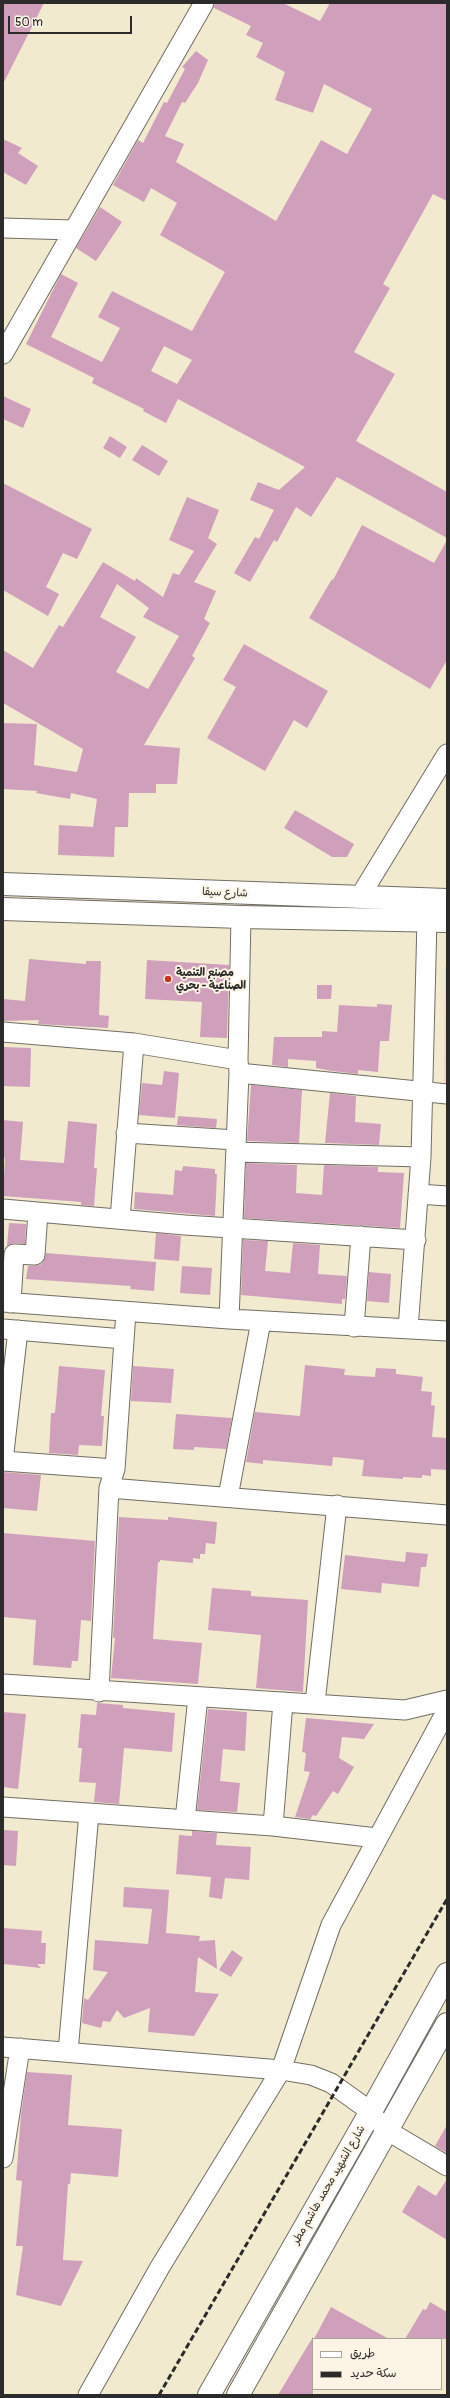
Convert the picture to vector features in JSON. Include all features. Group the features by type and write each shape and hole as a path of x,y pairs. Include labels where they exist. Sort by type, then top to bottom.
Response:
{"main road":[{"name":"شارع سيقا","path":"3,884 447,900"},
{"path":"3,910 241,917 437,920"},
{"name":"شارع الشهيد محمد هاشم مطر","path":"209,2395 370,2113 447,1974"},
{"path":"238,2395 447,2024"}],"street":[{"path":"3,354 204,3"},
{"path":"3,228 73,230"},
{"path":"359,898 447,754"},
{"path":"230,1319 236,1146 241,917"},
{"path":"408,1329 416,1240 421,1157 422,1091 437,920"},
{"path":"3,1032 134,1043 238,1066 447,1094"},
{"path":"120,1218 134,1043"},
{"path":"126,1133 236,1146 421,1157"},
{"path":"418,1194 447,1196"},
{"path":"3,1209 416,1240"},
{"path":"38,1212 35,1255 14,1254 7,1303 354,1327 447,1331"},
{"path":"354,1327 361,1236"},
{"path":"99,1692 109,1488 115,1469 126,1312"},
{"path":"228,1497 261,1321"},
{"path":"115,1469 3,1461 10,1329 124,1339"},
{"path":"109,1488 337,1505 447,1515"},
{"path":"316,1703 337,1505"},
{"path":"3,1684 99,1692 316,1703 405,1710 447,1700"},
{"path":"185,1820 198,1697"},
{"path":"273,1826 283,1702"},
{"path":"88,2395 160,2267 281,2070 331,1925 447,1710"},
{"path":"3,1807 273,1826 377,1838"},
{"path":"68,2052 89,1813"},
{"path":"3,2158 12,2048 281,2070 311,2075 331,2083 370,2113 388,2131 447,2166"}],"shaded area":[{"path":"445,967 447,967 447,1091 444,1091"}],"building":[{"path":"3,3 44,3 3,84"},
{"path":"215,3 283,3 320,21 330,3 447,3 447,201 433,194 383,284 390,288 354,352 395,374 356,441 447,492 447,538 337,477 311,517 296,507 277,542 274,540 250,582 234,573 255,537 259,539 274,510 250,500 258,482 279,490 305,467 178,399 166,423 143,411 144,409 92,383 94,378 26,344 61,274 78,283 51,337 102,362 120,328 98,317 112,291 192,331 225,272 160,235 177,203 151,188 144,202 113,185 138,140 143,143 164,102 167,103 185,69 182,67 196,51 208,60 198,83 185,103 182,102 165,136 184,144 176,162 276,221 321,140 347,154 372,109 324,84 313,113 275,100 285,72 256,57 263,43 246,35 251,26 214,8","holes":["164,346 192,360 177,384 151,371"]},
{"path":"3,139 22,148 18,153 38,166 26,185 3,172"},
{"path":"100,207 122,222 96,261 76,248"},
{"path":"3,396 31,409 23,428 3,419"},
{"path":"110,436 127,447 120,458 103,448"},
{"path":"142,445 168,461 159,476 132,460"},
{"path":"3,483 92,529 77,559 63,553 46,587 59,594 48,616 3,590"},
{"path":"187,497 219,510 208,538 217,544 194,582 216,591 204,619 210,623 192,656 195,658 144,745 180,748 177,784 156,784 156,793 129,793 128,827 115,827 114,857 58,855 59,825 93,827 97,799 71,793 70,799 36,793 37,791 3,789 3,723 37,724 34,765 77,772 83,749 3,703 3,650 33,668 59,625 63,627 103,562 135,581 136,578 163,597 173,573 179,575 194,551 169,540","holes":["117,584 149,608 143,617 179,636 148,689 116,672 136,637 100,617"]},
{"path":"362,525 434,563 447,540 447,660 430,689 309,618 332,579 333,580"},
{"path":"244,644 328,691 307,728 294,720 265,771 207,738 236,687 223,680"},
{"path":"295,810 354,844 347,857 332,857 284,828"},
{"path":"29,959 86,964 86,961 101,961 99,1015 109,1016 108,1028 38,1024 39,1020 3,1021 3,999 25,1001"},
{"path":"147,960 229,965 227,1038 200,1037 202,1002 145,999"},
{"path":"317,985 332,985 331,999 317,999"},
{"path":"377,1004 392,1005 389,1041 380,1041 378,1072 358,1070 358,1074 332,1071 316,1068 316,1061 288,1059 288,1067 272,1065 274,1037 322,1037 322,1031 337,1032 339,1005 377,1007"},
{"path":"3,1047 31,1048 30,1087 3,1086"},
{"path":"164,1071 179,1073 175,1118 139,1115 142,1083 162,1085"},
{"path":"251,1085 302,1090 299,1143 247,1141"},
{"path":"330,1093 356,1096 355,1122 381,1124 379,1145 325,1143"},
{"path":"178,1116 217,1119 216,1128 177,1125"},
{"path":"3,1120 23,1122 20,1160 64,1163 68,1121 97,1124 94,1168 97,1168 94,1206 81,1205 81,1202 3,1196 5,1158 3,1158"},
{"path":"246,1163 297,1165 296,1193 322,1195 324,1165 378,1167 378,1172 404,1173 400,1228 244,1218"},
{"path":"183,1166 215,1169 215,1174 217,1174 215,1216 134,1209 135,1192 173,1195 175,1170 182,1171"},
{"path":"9,1223 26,1224 25,1244 14,1243 7,1246"},
{"path":"156,1233 181,1236 179,1261 154,1259"},
{"path":"243,1240 268,1241 265,1271 290,1273 293,1243 320,1245 318,1274 347,1276 345,1299 342,1299 342,1304 241,1295"},
{"path":"46,1253 156,1262 154,1291 130,1289 131,1286 26,1279 28,1266 40,1265 44,1261"},
{"path":"182,1266 212,1268 210,1295 180,1293"},
{"path":"369,1272 391,1274 389,1303 367,1301"},
{"path":"305,1365 345,1369 344,1375 375,1377 376,1368 396,1369 396,1374 423,1377 421,1391 432,1392 431,1405 435,1406 432,1437 447,1438 447,1470 431,1469 431,1476 422,1475 422,1478 403,1477 403,1479 362,1476 364,1460 333,1457 332,1466 263,1460 263,1464 246,1462 255,1412 300,1416"},
{"path":"59,1366 105,1370 101,1416 104,1416 102,1446 79,1445 78,1455 49,1453 51,1413 55,1413"},
{"path":"133,1366 174,1369 171,1403 131,1401"},
{"path":"176,1414 232,1418 226,1449 194,1447 194,1450 173,1449"},
{"path":"3,1472 41,1475 37,1511 3,1508"},
{"path":"119,1517 168,1520 168,1517 217,1522 215,1544 206,1543 205,1554 200,1554 200,1559 193,1558 193,1563 160,1560 160,1562 158,1562 153,1639 202,1643 198,1684 111,1678 115,1638 113,1638"},
{"path":"3,1533 95,1541 91,1621 81,1620 78,1661 72,1661 71,1668 33,1665 36,1620 3,1617"},
{"path":"406,1552 428,1554 426,1567 421,1567 419,1587 382,1583 381,1593 341,1589 345,1555 405,1562"},
{"path":"212,1588 251,1591 251,1596 308,1600 303,1692 256,1688 261,1635 208,1630"},
{"path":"97,1703 123,1705 123,1708 175,1713 172,1752 124,1748 119,1804 94,1802 96,1783 79,1782 82,1748 78,1748 81,1714 96,1715"},
{"path":"208,1709 247,1712 245,1751 223,1749 220,1781 240,1783 237,1812 197,1810"},
{"path":"3,1712 26,1714 18,1789 3,1787"},
{"path":"306,1718 374,1724 364,1739 342,1737 339,1758 354,1767 338,1794 333,1791 316,1816 313,1815 310,1819 295,1817 310,1772 304,1771 306,1753 302,1752"},
{"path":"4,1830 18,1831 16,1866 3,1865"},
{"path":"192,1831 217,1833 216,1845 251,1847 249,1880 225,1878 222,1899 209,1897 211,1877 176,1874 179,1835 192,1836"},
{"path":"124,1887 169,1890 166,1933 200,1936 199,1941 215,1940 217,1969 198,1957 195,1992 219,1994 194,2036 148,2032 150,2008 124,2018 117,2010 110,2022 103,2021 101,2028 82,2023 84,1998 88,2000 108,1972 93,1970 95,1940 148,1944 152,1909 123,1907"},
{"path":"3,1928 42,1931 41,1943 46,1943 45,1964 37,1964 41,1968 3,1964"},
{"path":"232,1950 243,1958 231,1977 219,1970"},
{"path":"27,2072 72,2075 68,2125 122,2129 118,2177 71,2173 70,2184 68,2184 63,2260 83,2261 61,2306 16,2295 23,2246 16,2246 22,2181 16,2180 21,2114"},
{"path":"447,2125 447,2153 435,2146"},
{"path":"447,2179 447,2240 402,2212 418,2185 436,2196"},
{"path":"430,2302 447,2312 447,2339 406,2338 423,2309 426,2310"},
{"path":"331,2307 387,2338 315,2338"},
{"path":"312,2339 313,2395 278,2395"}],"railway":[{"path":"159,2395 447,1899"}],"place":[{"name":"مصنع التنمية الصناعية - بحري","path":"168,979"}]}
